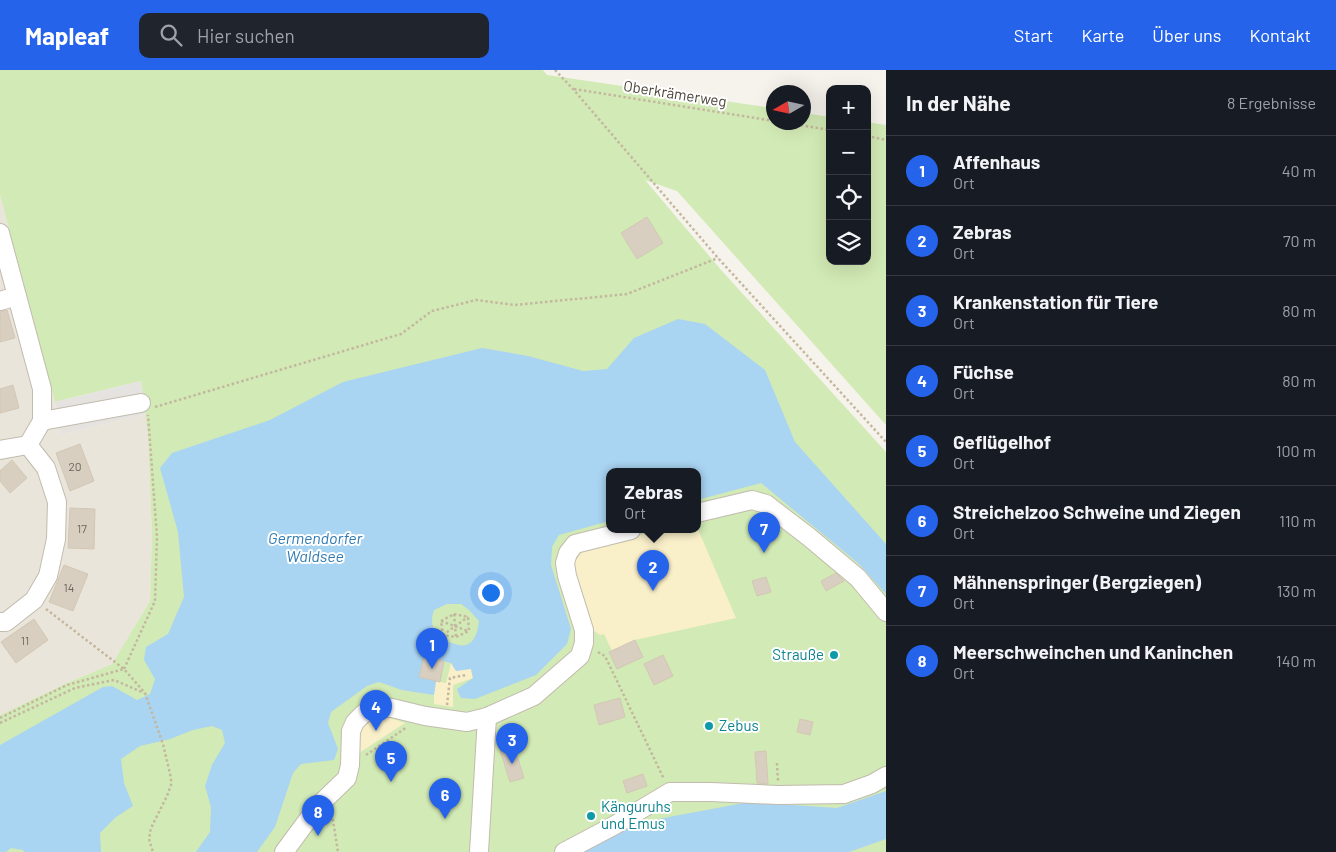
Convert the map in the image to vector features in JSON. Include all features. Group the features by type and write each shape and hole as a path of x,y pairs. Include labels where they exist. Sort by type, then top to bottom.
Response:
{"street":[{"path":"0,233 8,299 42,389 42,421 28,445 0,450"},
{"path":"42,421 145,406"},
{"path":"0,622 6,622 34,600 48,576 56,539 57,502 46,468 28,445"},
{"path":"701,512 752,500 766,504 809,536 858,578 886,612"},
{"path":"284,852 318,806 347,778 350,765 351,731 355,722 363,714 376,707 392,708 425,716 467,722 488,717 534,696 580,656 584,643 584,630 567,576 565,564 568,553 575,544 619,533"},
{"path":"479,852 488,717"},
{"path":"564,852 615,825 670,792 778,795 844,794 872,784 886,776"}],"path":[{"path":"555,70 718,258 886,442"},
{"name":"Oberkrämerweg","path":"573,89 766,120"},
{"path":"811,127 826,129"},
{"path":"871,137 886,140"},
{"path":"0,718 67,685 124,669 155,601 157,537 145,406 402,334 432,311 476,300 515,305 627,294 718,258"},
{"path":"34,600 124,669 145,693 163,744 172,778 171,786 151,828 150,839 153,852"},
{"path":"441,621 454,614 468,617"},
{"path":"454,614 456,637"},
{"path":"434,659 444,635 468,617"},
{"path":"468,617 469,631"},
{"path":"441,621 469,631"},
{"path":"441,621 444,635"},
{"path":"444,635 456,637 469,631"},
{"path":"584,643 605,656 670,792"},
{"path":"445,719 450,678 466,675"},
{"path":"0,724 75,688 114,680 145,693"},
{"path":"350,765 425,716"},
{"path":"329,796 338,852"}],"shaded area":[{"path":"0,195 55,402 60,435 146,414 152,537 150,601 112,664 0,715"},
{"path":"141,381 146,414 60,435 55,402"}],"green space":[{"path":"0,70 543,70 547,75 766,107 766,130 811,130 811,114 826,116 826,265 871,265 871,123 886,125 886,425 677,191 645,180 722,271 886,452 886,852 0,852 0,715 112,664 150,601 152,537 148,434 141,381 55,402 0,195"}],"sand":[{"path":"648,533 700,533 736,618 635,640 643,657 617,669 609,652 612,651 604,634 600,635 590,628 574,563 583,550"},
{"path":"451,663 471,669 473,678 453,685 453,707 434,704 436,681 446,683"},
{"path":"376,717 390,718 405,723 356,755 358,732 364,725"}],"water":[{"name":"Germendorfer Waldsee","path":"678,319 705,324 765,370 795,442 886,544 886,594 859,564 761,483 701,499 701,468 606,468 606,522 559,535 552,547 551,565 571,629 567,644 536,675 475,699 461,698 457,689 473,678 471,669 456,671 451,663 424,657 420,677 436,681 434,695 402,690 379,682 367,686 331,712 328,723 338,749 334,760 301,764 293,773 275,827 257,852 196,852 210,832 211,807 205,786 212,765 225,743 222,730 212,726 140,746 121,759 124,783 133,806 116,817 100,833 101,852 24,852 23,850 11,848 6,852 0,852 0,745 103,687 112,686 137,700 150,694 155,679 144,660 146,647 168,634 184,597 178,532 160,468 172,453 270,420 343,382 482,348 528,356 583,371 607,369 634,338","holes":["447,604 461,604 479,621 475,638 468,644 459,645 452,643 442,638 435,631 432,621 434,610"]},
{"path":"886,791 886,839 849,852 584,852 637,823 749,802 837,808"}],"building":[{"path":"647,217 663,243 637,259 621,233"},
{"path":"7,310 15,338 0,342 0,311"},
{"path":"13,385 19,408 0,413 0,389"},
{"path":"80,444 94,481 70,491 56,453"},
{"path":"12,460 27,478 10,493 0,481 0,471"},
{"path":"70,508 95,509 94,549 68,548"},
{"path":"64,565 88,574 73,611 49,602"},
{"path":"836,573 844,581 826,591 821,581"},
{"path":"766,577 771,592 757,596 752,581"},
{"path":"34,619 48,640 16,663 1,642"},
{"path":"635,640 643,657 617,669 609,652"},
{"path":"663,655 673,676 654,685 644,664"},
{"path":"424,657 444,661 440,682 419,677"},
{"path":"620,698 625,717 599,725 594,705"},
{"path":"800,719 813,722 810,735 797,732"},
{"path":"514,746 524,778 510,782 500,750"},
{"path":"766,751 768,784 757,783 755,752"},
{"path":"643,774 647,786 627,793 623,781"}],"place":[{"name":"Mähnenspringer (Bergziegen)","path":"764,553"},
{"name":"Zebras","path":"653,591"},
{"name":"Strauße","path":"834,655"},
{"name":"Affenhaus","path":"432,669"},
{"name":"Zebus","path":"709,726"},
{"name":"Füchse","path":"376,731"},
{"name":"Krankenstation für Tiere","path":"512,764"},
{"name":"Geflügelhof","path":"391,782"},
{"name":"Känguruhs und Emus","path":"591,816"},
{"name":"Streichelzoo Schweine und Ziegen","path":"445,819"},
{"name":"Meerschweinchen und Kaninchen","path":"318,836"}]}
